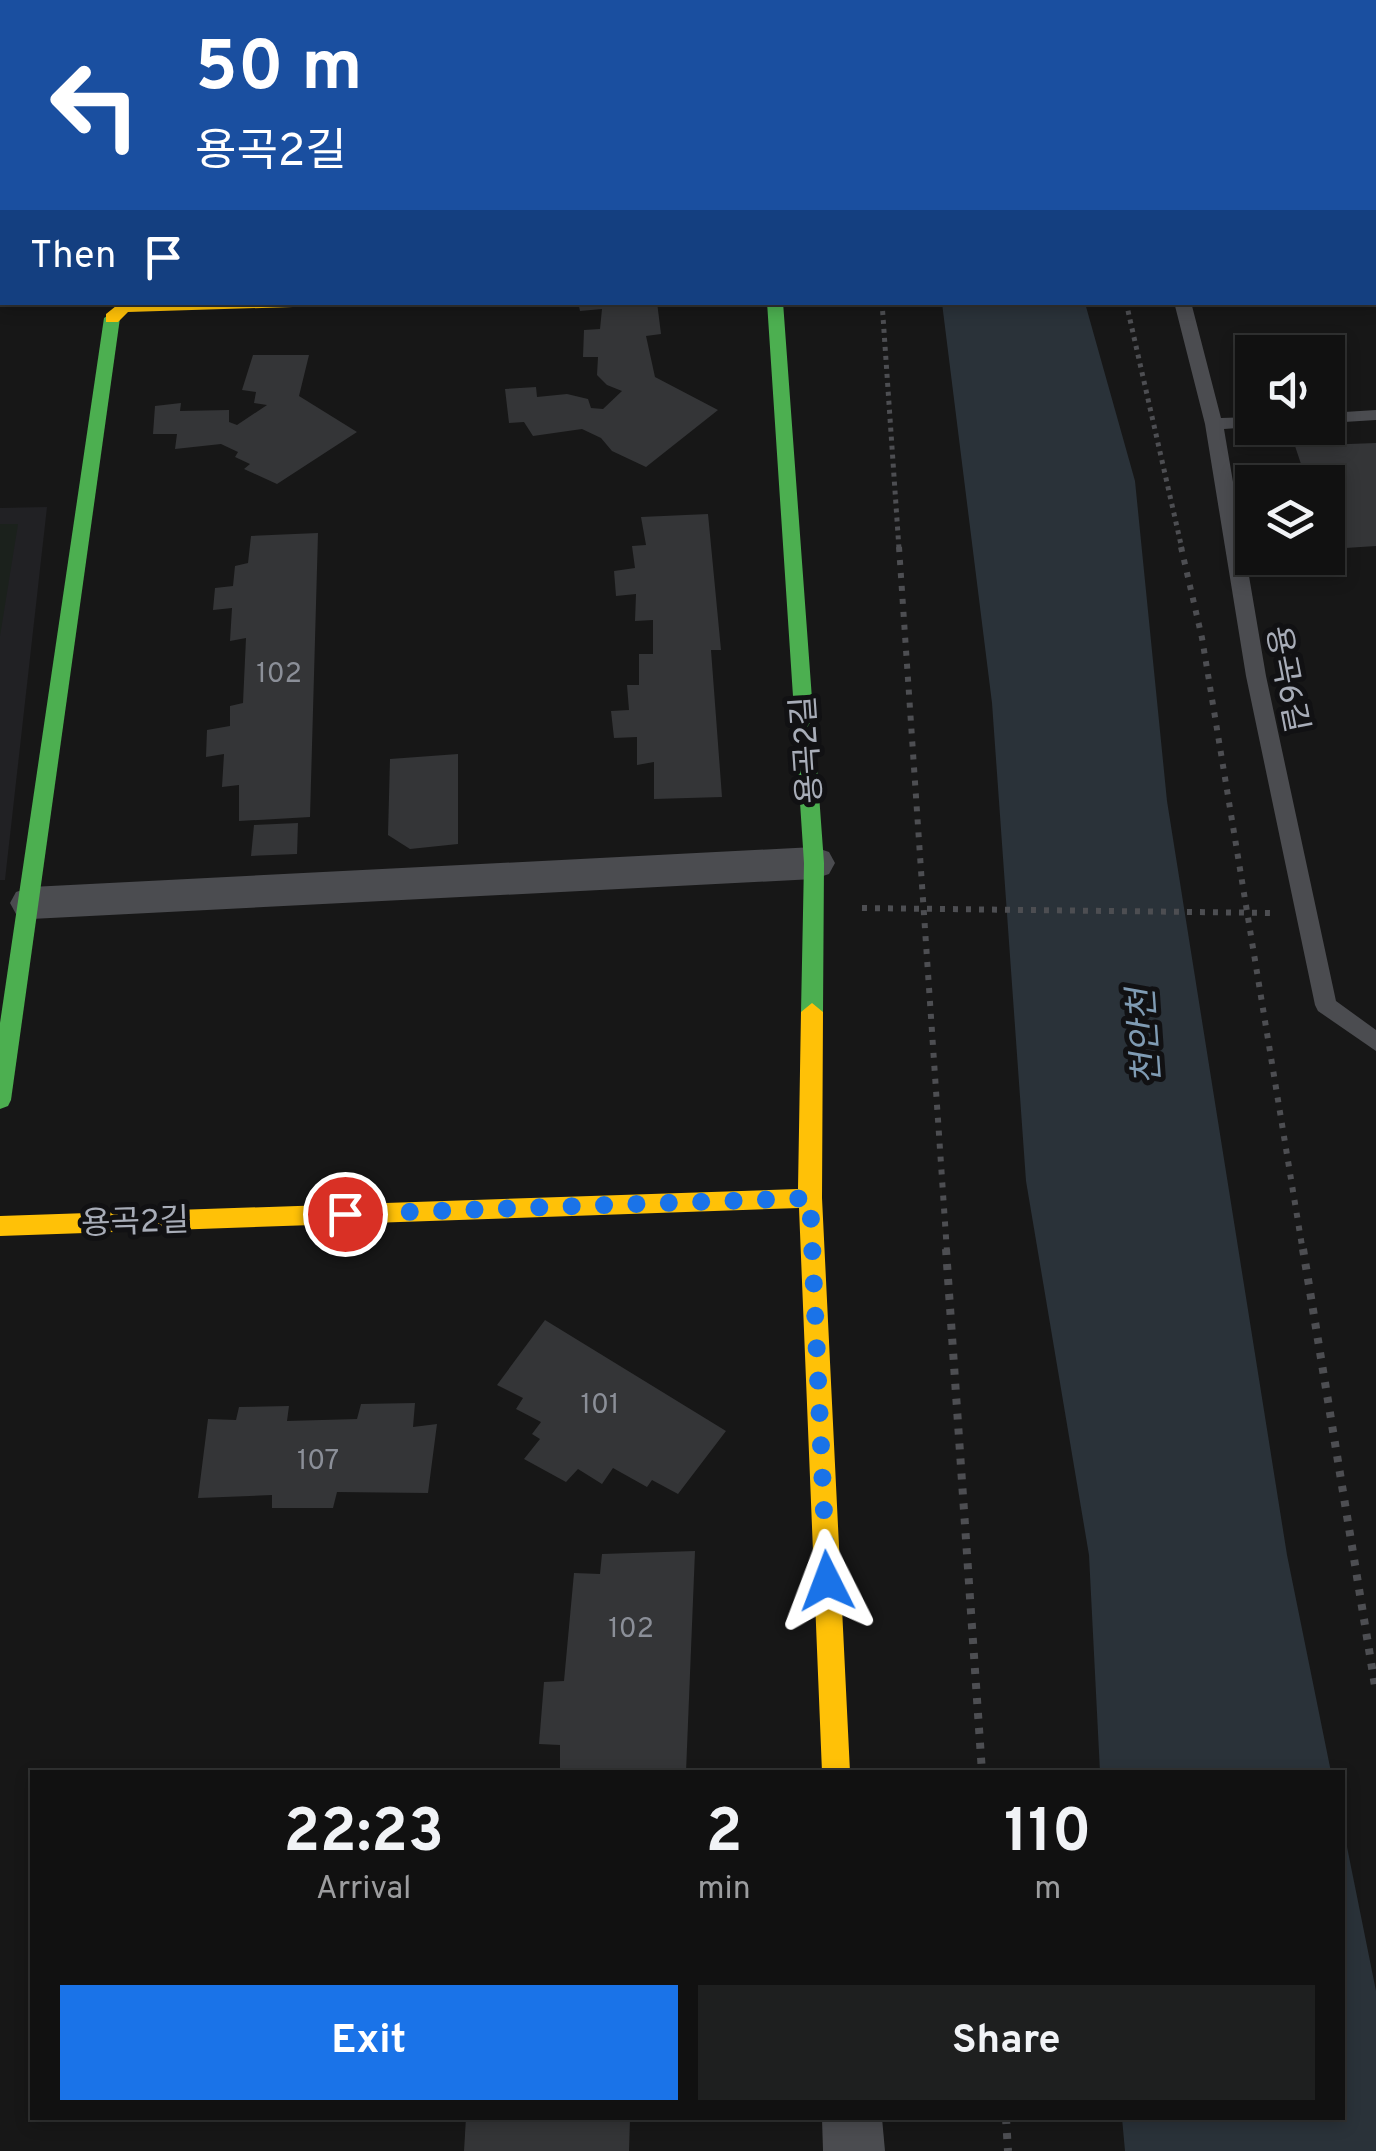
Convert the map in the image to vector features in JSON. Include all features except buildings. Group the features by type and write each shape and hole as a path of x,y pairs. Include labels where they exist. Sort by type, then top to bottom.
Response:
{"street":[{"path":"0,1100 112,316 123,307 191,305"},
{"name":"용곡2길","path":"775,305 814,863 810,1198 836,1770"},
{"path":"31,903 814,863"},
{"name":"용곡2길","path":"0,1226 810,1198"},
{"path":"852,2120 854,2151"}],"lane":[{"name":"용곡6길","path":"1183,305 1214,424 1256,676 1326,1005 1376,1042"},
{"path":"1345,417 1376,415"},
{"path":"1214,424 1235,423"}],"path":[{"path":"882,305 982,1770"},
{"path":"1127,305 1202,638 1376,1692"},
{"path":"923,908 1247,913"},
{"path":"1006,2120 1008,2151"}],"shaded area":[{"path":"47,507 5,880 0,880 0,508"},
{"path":"0,524 18,524 0,636"}],"water":[{"name":"천안천","path":"942,305 1086,305 1135,481 1167,801 1287,1555 1331,1770 1100,1770 1089,1555 1026,1181 992,703"},
{"path":"1345,1837 1376,1991 1376,2151 1125,2151 1122,2120 1345,2120"}],"traffic: fast":[{"path":"775,305 814,863 812,1012"},
{"path":"0,1100 112,318"}],"traffic: slow":[{"path":"112,318 123,307 191,305"},
{"path":"812,1012 810,1198 836,1770"},
{"path":"0,1226 810,1198"}],"route":[{"path":"345,1214 810,1198 827,1581"}]}
